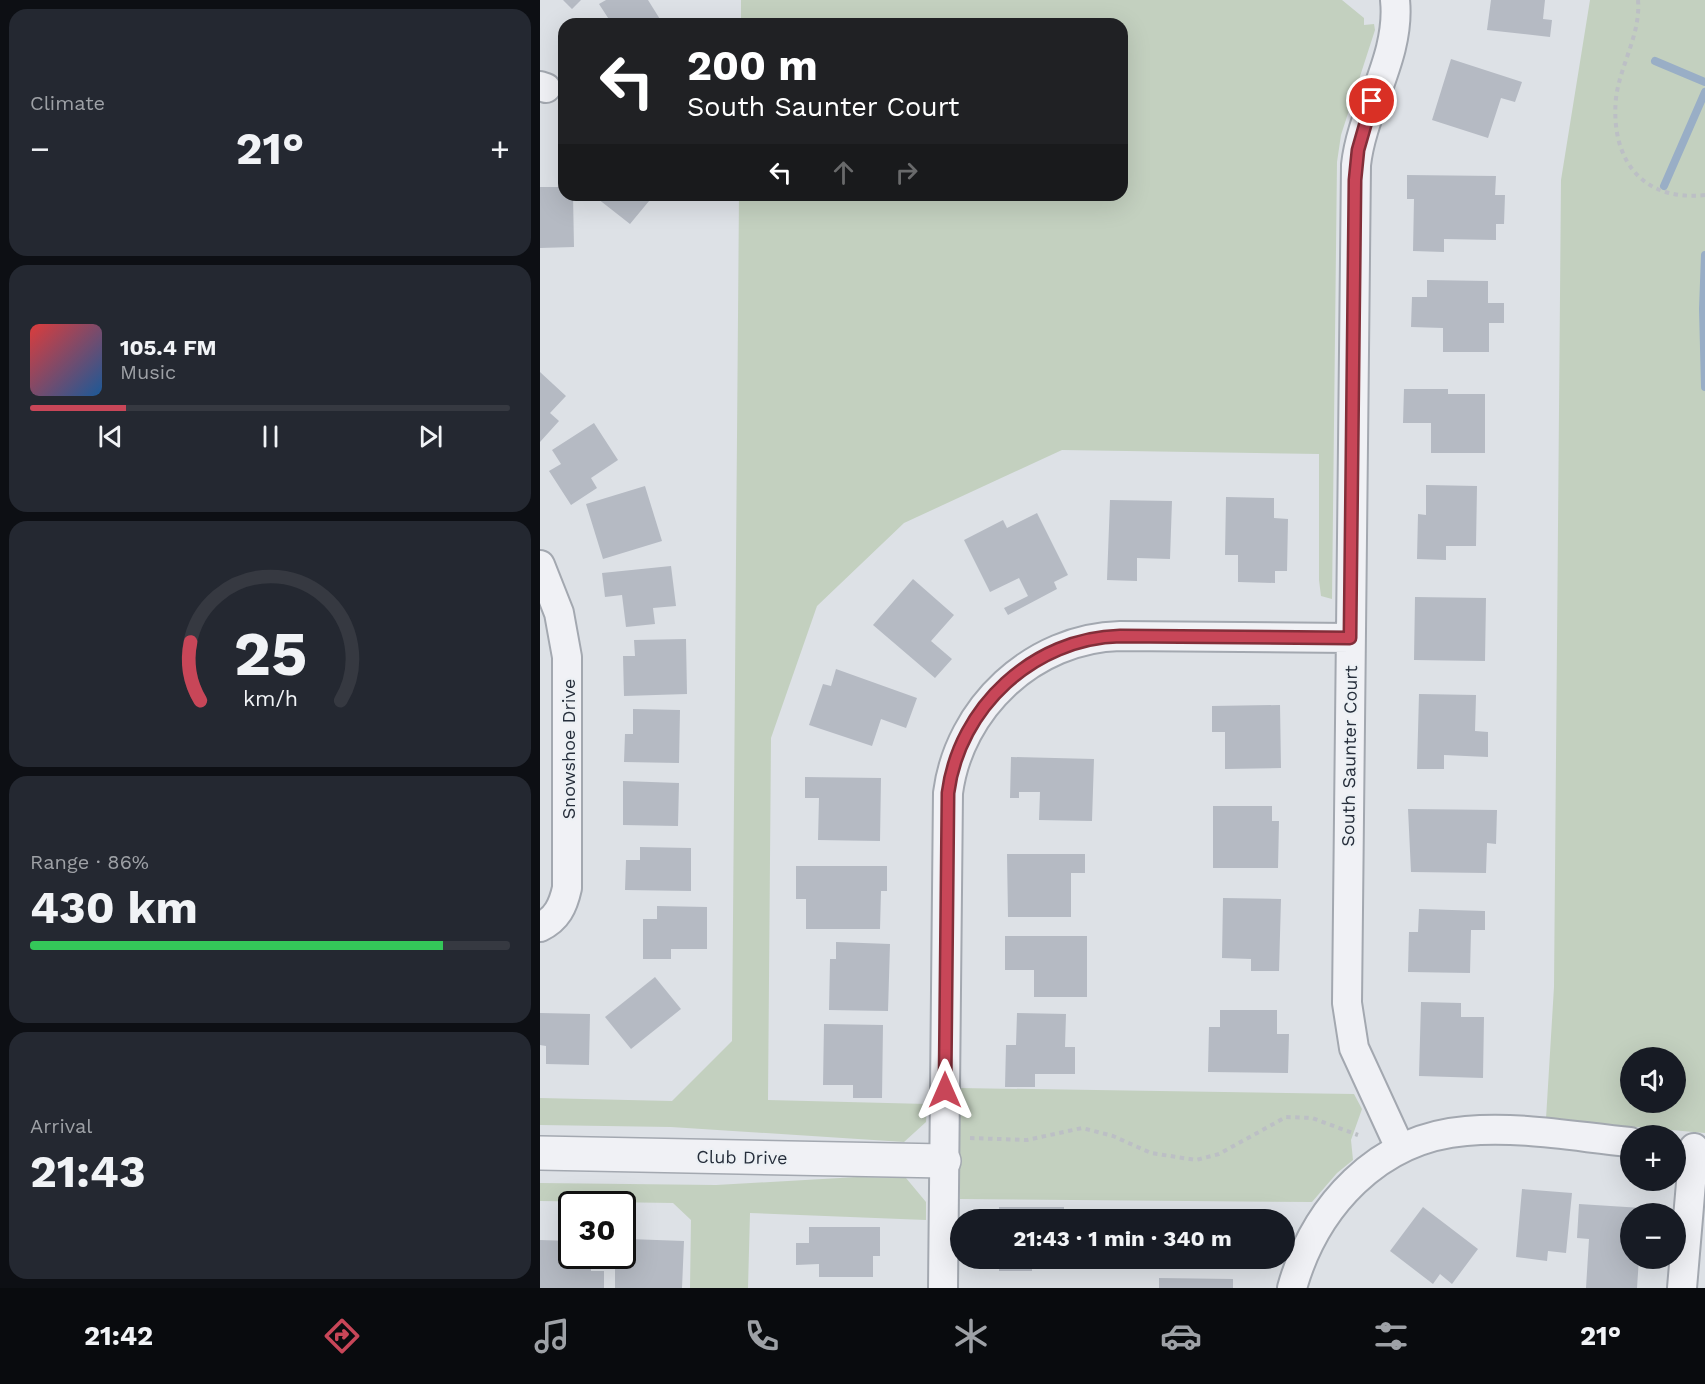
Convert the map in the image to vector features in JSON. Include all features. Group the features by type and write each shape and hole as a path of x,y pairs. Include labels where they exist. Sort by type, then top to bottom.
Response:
{"street":[{"name":"South Saunter Court","path":"1395,0 1396,30 1361,134 1356,165 1347,1015 1354,1048 1400,1148"},
{"name":"Snowshoe Drive","path":"540,565 559,614 569,680 567,888 554,929"},
{"path":"943,1288 948,793 953,763 960,746 988,701 1032,662 1086,639 1120,636 1350,638"},
{"path":"1292,1288 1308,1241 1333,1203 1370,1167 1400,1148 1428,1138 1472,1130 1620,1141"},
{"path":"1682,1288 1692,1148"},
{"name":"Club Drive","path":"540,1153 944,1161"}],"path":[{"path":"1638,0 1638,18 1616,97 1620,145 1632,170 1650,187 1676,196 1705,195"},
{"path":"966,1137 1016,1141 1070,1129 1094,1129 1151,1153 1196,1160 1219,1154 1286,1117 1312,1119 1358,1135"},
{"path":"972,1126 972,1138"}],"green space":[{"path":"741,0 1342,0 1364,18 1364,25 1374,24 1375,30 1341,135 1337,162 1332,599 1321,596 1319,580 1319,454 1062,450 904,523 817,606 771,738 768,1100 927,1104 926,1122 904,1142 671,1127 540,1125 540,1098 672,1101 732,1041 739,201 1128,201 1128,18 741,18"},
{"path":"1590,0 1705,0 1705,1133 1686,1131 1686,1125 1620,1126 1546,1119 1554,987 1561,180"},
{"path":"960,1088 1354,1094 1362,1109 1351,1140 1353,1160 1337,1173 1312,1202 960,1199"},
{"path":"857,1177 906,1178 926,1202 926,1220 750,1213 748,1288 690,1288 691,1220 673,1203 636,1202 636,1191 558,1191 558,1201 540,1201 540,1183 716,1185"}],"building":[{"path":"563,0 581,0 572,9"},
{"path":"606,0 648,0 659,18 608,18 599,4"},
{"path":"1491,0 1545,0 1543,19 1552,20 1550,37 1487,30"},
{"path":"1451,59 1522,82 1515,102 1501,98 1488,138 1432,120"},
{"path":"1407,175 1496,176 1495,195 1505,195 1504,224 1496,224 1496,240 1444,239 1444,252 1413,251 1414,199 1407,199"},
{"path":"540,187 558,187 558,201 573,201 574,247 540,248"},
{"path":"601,201 649,201 630,224"},
{"path":"1427,280 1488,281 1488,303 1504,303 1504,323 1489,323 1489,352 1443,352 1443,328 1411,327 1412,297 1427,297"},
{"path":"540,372 566,396 550,413 559,421 540,442"},
{"path":"1404,389 1448,389 1448,394 1485,394 1485,453 1431,453 1431,423 1403,423"},
{"path":"594,423 618,460 591,478 597,488 571,505 549,471 561,464 552,450"},
{"path":"1426,485 1477,486 1476,546 1446,546 1446,560 1417,559 1418,514 1426,515"},
{"path":"645,486 662,541 603,559 586,504"},
{"path":"1226,497 1274,498 1274,518 1288,519 1287,571 1275,571 1275,583 1238,582 1238,555 1225,555"},
{"path":"1110,500 1172,501 1170,559 1137,558 1137,581 1107,580"},
{"path":"1037,513 1068,575 1054,582 1057,589 1008,615 1004,608 1028,596 1019,578 990,592 964,540 1003,520 1007,528"},
{"path":"671,566 676,606 653,608 655,624 626,627 622,595 605,597 602,573"},
{"path":"913,579 954,615 931,641 952,659 935,678 873,625"},
{"path":"1415,597 1486,598 1485,661 1414,660"},
{"path":"686,639 687,694 624,696 623,656 635,656 634,640"},
{"path":"836,669 917,698 906,728 881,719 872,746 809,725 823,684 831,686"},
{"path":"1419,694 1476,695 1475,731 1488,732 1488,757 1444,755 1444,769 1417,769"},
{"path":"1280,705 1281,768 1225,769 1225,732 1212,732 1212,706"},
{"path":"633,709 680,710 679,763 624,762 625,734 633,734"},
{"path":"1011,757 1094,759 1092,821 1039,820 1040,792 1019,792 1019,798 1010,798"},
{"path":"805,777 881,778 880,841 818,840 819,798 805,798"},
{"path":"623,781 679,783 678,826 623,825"},
{"path":"1213,806 1272,806 1272,821 1279,821 1278,868 1213,868"},
{"path":"1408,809 1497,810 1496,844 1487,843 1486,873 1411,872"},
{"path":"640,847 691,848 691,891 625,890 626,860 640,860"},
{"path":"1007,854 1085,854 1085,873 1071,873 1071,917 1008,917"},
{"path":"796,866 887,866 887,891 881,891 880,929 806,929 806,899 796,899"},
{"path":"1223,898 1281,899 1279,971 1251,971 1251,959 1222,958"},
{"path":"657,906 707,907 707,949 671,949 671,959 643,959 643,919 657,919"},
{"path":"1419,909 1485,911 1485,930 1471,930 1470,973 1408,972 1409,932 1418,932"},
{"path":"1005,936 1087,936 1087,997 1034,997 1034,970 1005,970"},
{"path":"836,942 890,944 888,1011 829,1010 830,959 836,959"},
{"path":"655,977 681,1009 631,1049 605,1017"},
{"path":"1421,1002 1461,1003 1461,1017 1484,1017 1483,1078 1419,1076"},
{"path":"1220,1010 1277,1010 1277,1034 1289,1034 1288,1073 1208,1072 1209,1027 1220,1027"},
{"path":"540,1013 590,1014 589,1065 546,1064 546,1046 540,1045"},
{"path":"1017,1013 1066,1014 1065,1047 1075,1047 1075,1074 1035,1074 1035,1087 1005,1087 1006,1045 1016,1045"},
{"path":"824,1024 883,1025 882,1098 853,1098 853,1085 823,1085"},
{"path":"1522,1189 1572,1193 1566,1253 1548,1251 1547,1261 1516,1257"},
{"path":"1579,1204 1620,1207 1620,1269 1638,1269 1637,1288 1586,1288 1589,1239 1577,1238"},
{"path":"999,1207 1064,1207 1064,1209 999,1209"},
{"path":"1423,1207 1478,1249 1452,1284 1440,1274 1433,1284 1390,1251"},
{"path":"809,1227 880,1227 880,1256 873,1256 873,1277 819,1277 819,1264 796,1265 796,1243 809,1243"},
{"path":"636,1239 684,1241 682,1288 615,1288 615,1269 636,1269"},
{"path":"540,1240 558,1241 558,1269 604,1271 604,1288 540,1288"},
{"path":"999,1269 1032,1269 1032,1271 999,1271"},
{"path":"1159,1278 1233,1279 1233,1288 1159,1288"}],"waterway":[{"path":"1655,61 1705,82"},
{"path":"1664,186 1705,92"},
{"path":"1705,255 1703,309 1705,387"}],"route":[{"path":"945,1090 948,793 953,763 960,746 988,701 1032,662 1068,645 1103,636 1350,638 1355,180 1361,134 1372,101"}]}
